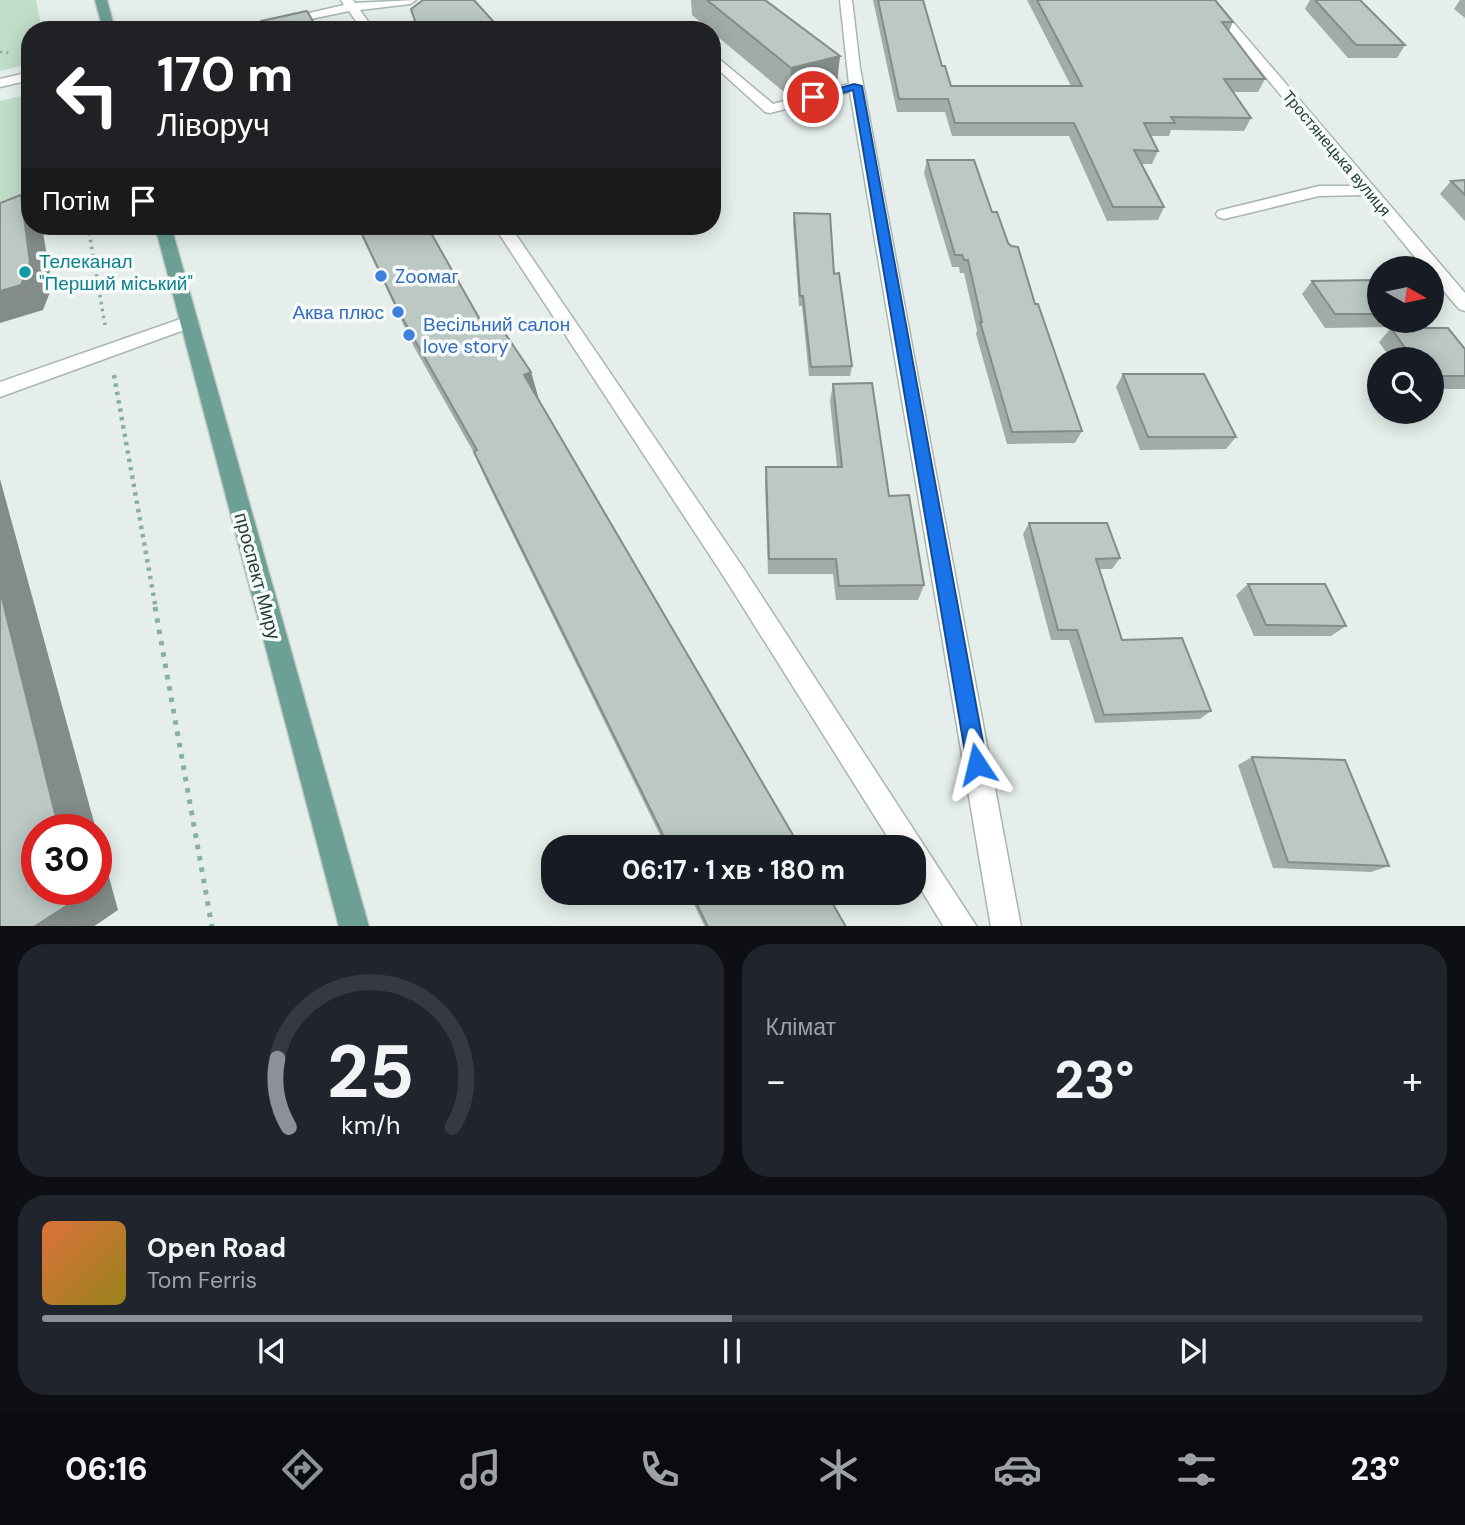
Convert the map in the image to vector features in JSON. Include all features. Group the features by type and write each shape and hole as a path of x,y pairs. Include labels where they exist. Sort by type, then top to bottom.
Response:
{"main road":[{"path":"101,0 107,21"},
{"name":"проспект Миру","path":"165,235 354,926"}],"street":[{"path":"276,21 349,3 410,0"},
{"path":"846,0 857,86 1006,926"},
{"name":"Тростянецька вулиця","path":"1208,0 1465,306"},
{"path":"349,3 362,21"},
{"path":"721,65 769,109 857,86"},
{"path":"0,83 21,78"},
{"path":"1224,214 1319,191 1368,190"},
{"path":"508,235 734,573 902,835"},
{"path":"0,390 189,322"},
{"path":"926,870 962,926"}],"path":[{"path":"90,235 212,926"}],"green space":[{"path":"0,0 36,0 40,21 21,21 21,66 0,71"},
{"path":"21,96 21,202 0,208 0,101"}],"building":[{"path":"423,0 474,0 493,21 415,21 411,9"},
{"path":"707,0 765,0 840,56 791,68"},
{"path":"878,0 923,0 942,66 945,66 951,86 1082,86 1037,0 1215,0 1233,22 1222,22 1265,79 1224,79 1251,118 1171,117 1175,123 1144,123 1158,151 1134,150 1164,207 1113,207 1074,123 955,123 948,99 899,99"},
{"path":"1315,0 1360,0 1405,45 1356,45"},
{"path":"307,11 313,21 261,21"},
{"path":"927,160 974,160 992,212 997,212 1008,243 1018,247 1035,304 1038,304 1082,431 1012,432 980,322 968,260 964,260 962,255 955,255"},
{"path":"1465,180 1465,195 1451,181"},
{"path":"21,195 21,235 26,235 30,262 21,285 0,291 0,203"},
{"path":"794,213 830,214 834,274 839,273 852,366 811,367 803,296 800,296"},
{"path":"362,235 432,235 483,325 496,320 531,372 524,375 793,835 663,835 474,452 477,450 399,312"},
{"path":"1367,280 1367,314 1335,314 1312,281"},
{"path":"1444,328 1448,328 1465,349 1465,376 1444,376 1444,347 1404,347 1395,333 1444,333"},
{"path":"1123,374 1204,374 1236,437 1148,437"},
{"path":"872,383 889,496 909,495 924,585 839,586 836,559 769,559 766,467 842,467 833,384"},
{"path":"1029,523 1107,523 1120,558 1096,559 1122,640 1182,638 1211,711 1104,715 1077,630 1058,630"},
{"path":"1248,584 1325,584 1346,626 1266,625"},
{"path":"0,590 55,814 21,814 21,905 68,905 36,926 0,926"},
{"path":"1252,757 1345,760 1389,866 1288,862"},
{"path":"697,905 833,905 845,926 708,926"}],"place":[{"name":"Телеканал \"Перший мiський\"","path":"25,272"},
{"name":"Zooмаг","path":"381,276"},
{"name":"Аква плюс","path":"398,312"},
{"name":"Весільний салон love story","path":"409,335"}],"route":[{"path":"813,97 857,86 977,764"}]}
